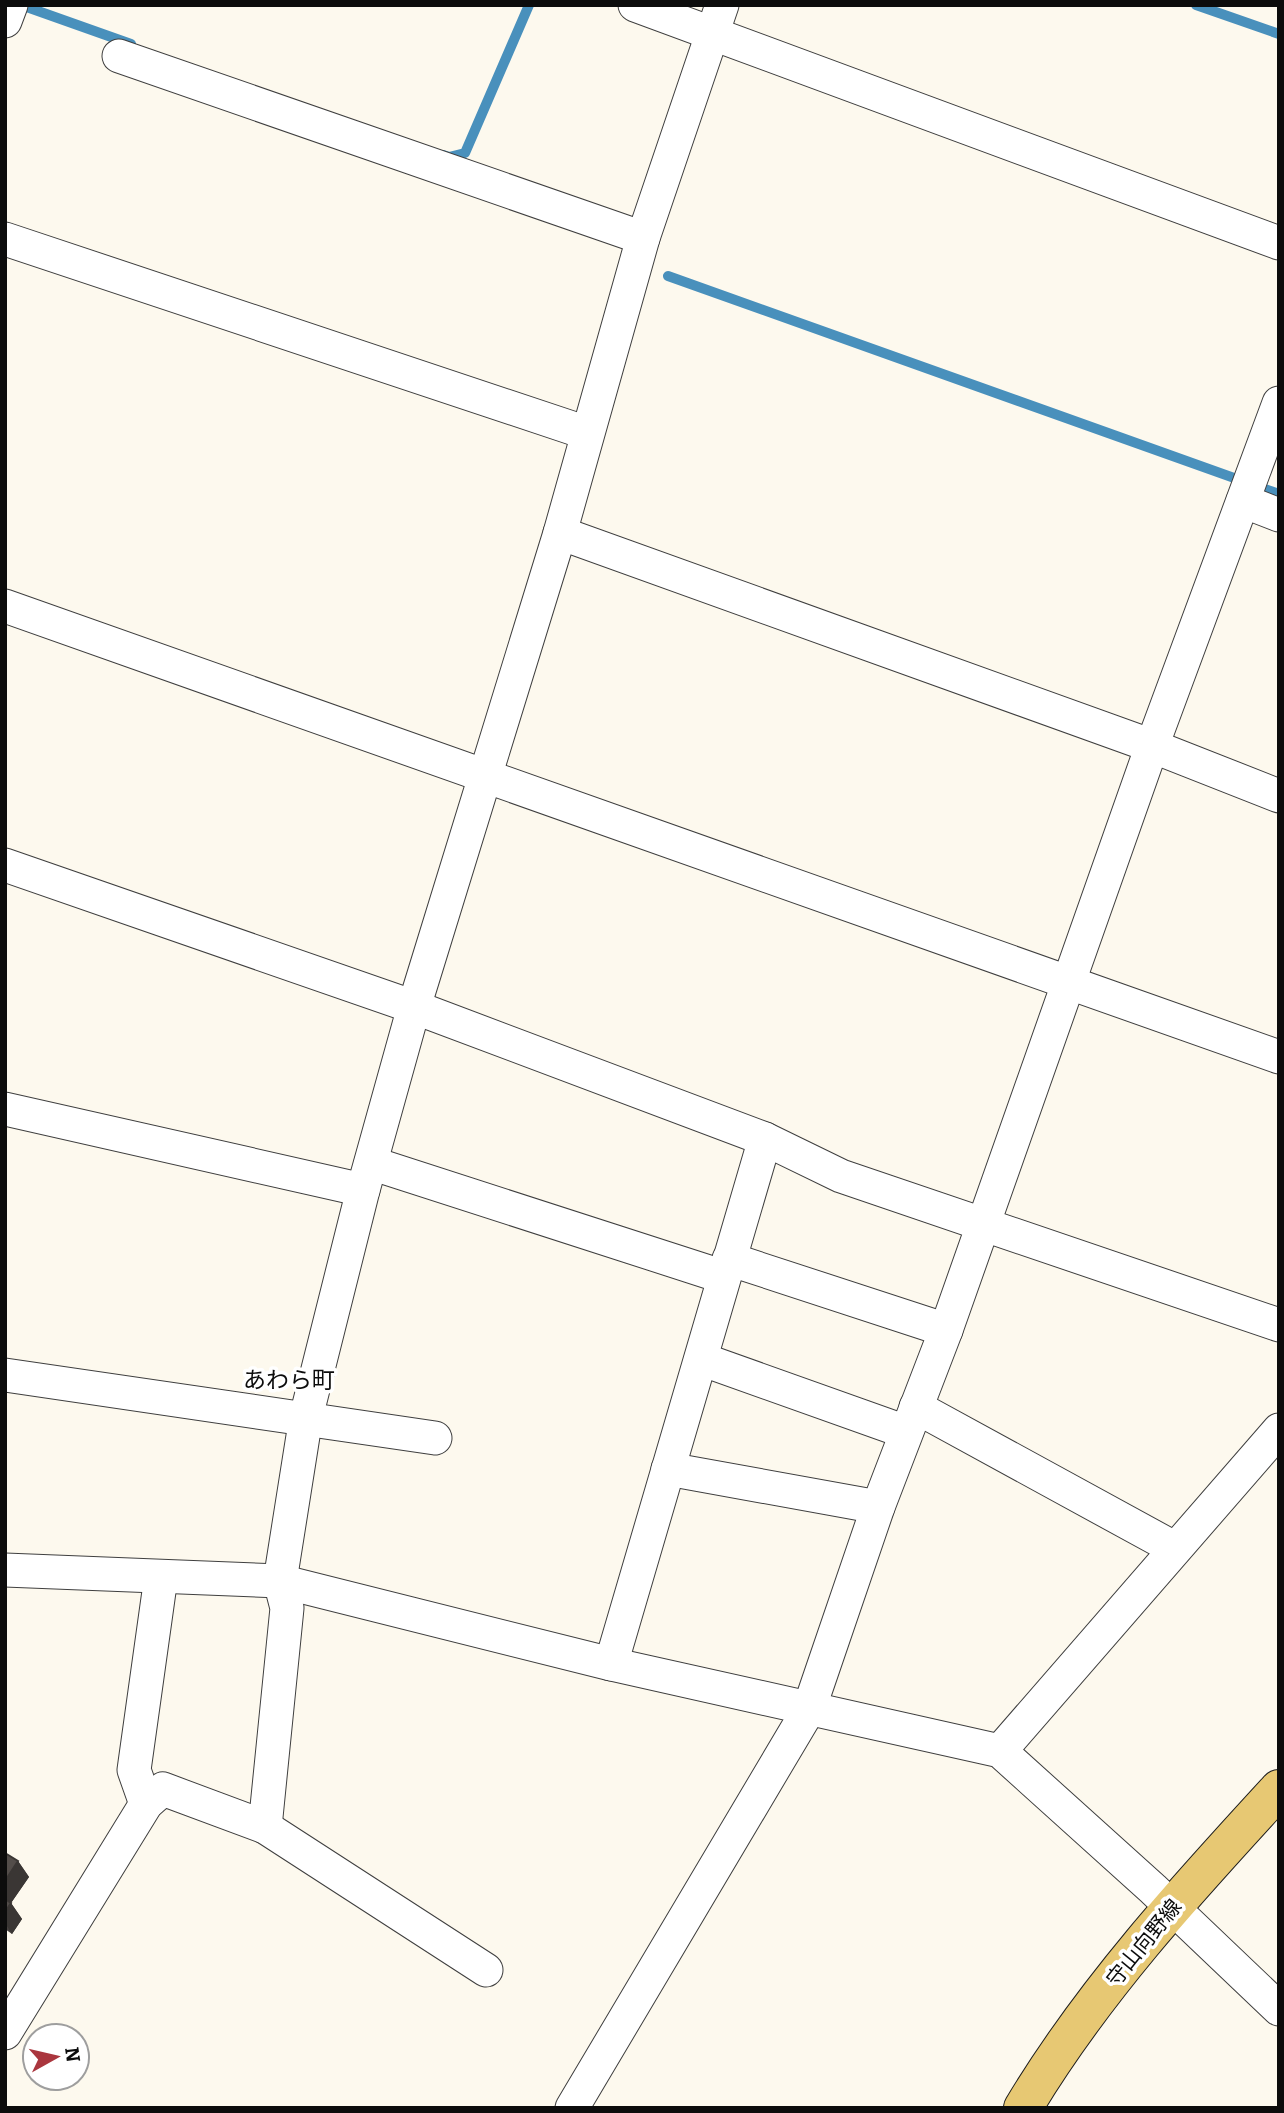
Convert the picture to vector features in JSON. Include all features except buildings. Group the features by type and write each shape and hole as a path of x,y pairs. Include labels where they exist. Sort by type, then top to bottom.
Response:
{"main road":[{"name":"守山向野線","path":"1023,2108 1050,2062 1171,1906 1279,1789"}],"street":[{"path":"5,21 11,5"},
{"path":"635,5 717,19 1279,243"},
{"path":"265,1827 287,1608 280,1581 306,1417 367,1177 414,1007 560,533 643,238 717,19"},
{"path":"119,56 643,238"},
{"path":"5,239 587,433"},
{"path":"572,2108 809,1709 877,1507 946,1330 1152,746 1279,403"},
{"path":"1243,501 1279,515"},
{"path":"560,533 1152,746 1279,796"},
{"path":"5,606 1279,1057"},
{"path":"5,865 414,1007 765,1139 841,1176 983,1222 1279,1325"},
{"path":"5,1109 367,1177 727,1268 946,1330"},
{"path":"611,1664 765,1139"},
{"path":"701,1359 911,1419 1174,1548"},
{"path":"5,1375 435,1438"},
{"path":"1000,1751 1279,1430"},
{"path":"668,1469 877,1507"},
{"path":"5,1570 280,1581 611,1664 1000,1751 1171,1906 1279,2009"},
{"path":"146,1804 134,1770 161,1577"},
{"path":"5,2033 146,1804 163,1789 265,1827 486,1970"}],"waterway":[{"path":"21,5 131,44"},
{"path":"443,155 449,157 465,153 529,5"},
{"path":"1196,5 1279,34"},
{"path":"668,276 1279,494"}],"district":[{"name":"あわら町","path":"289,1380"}]}
